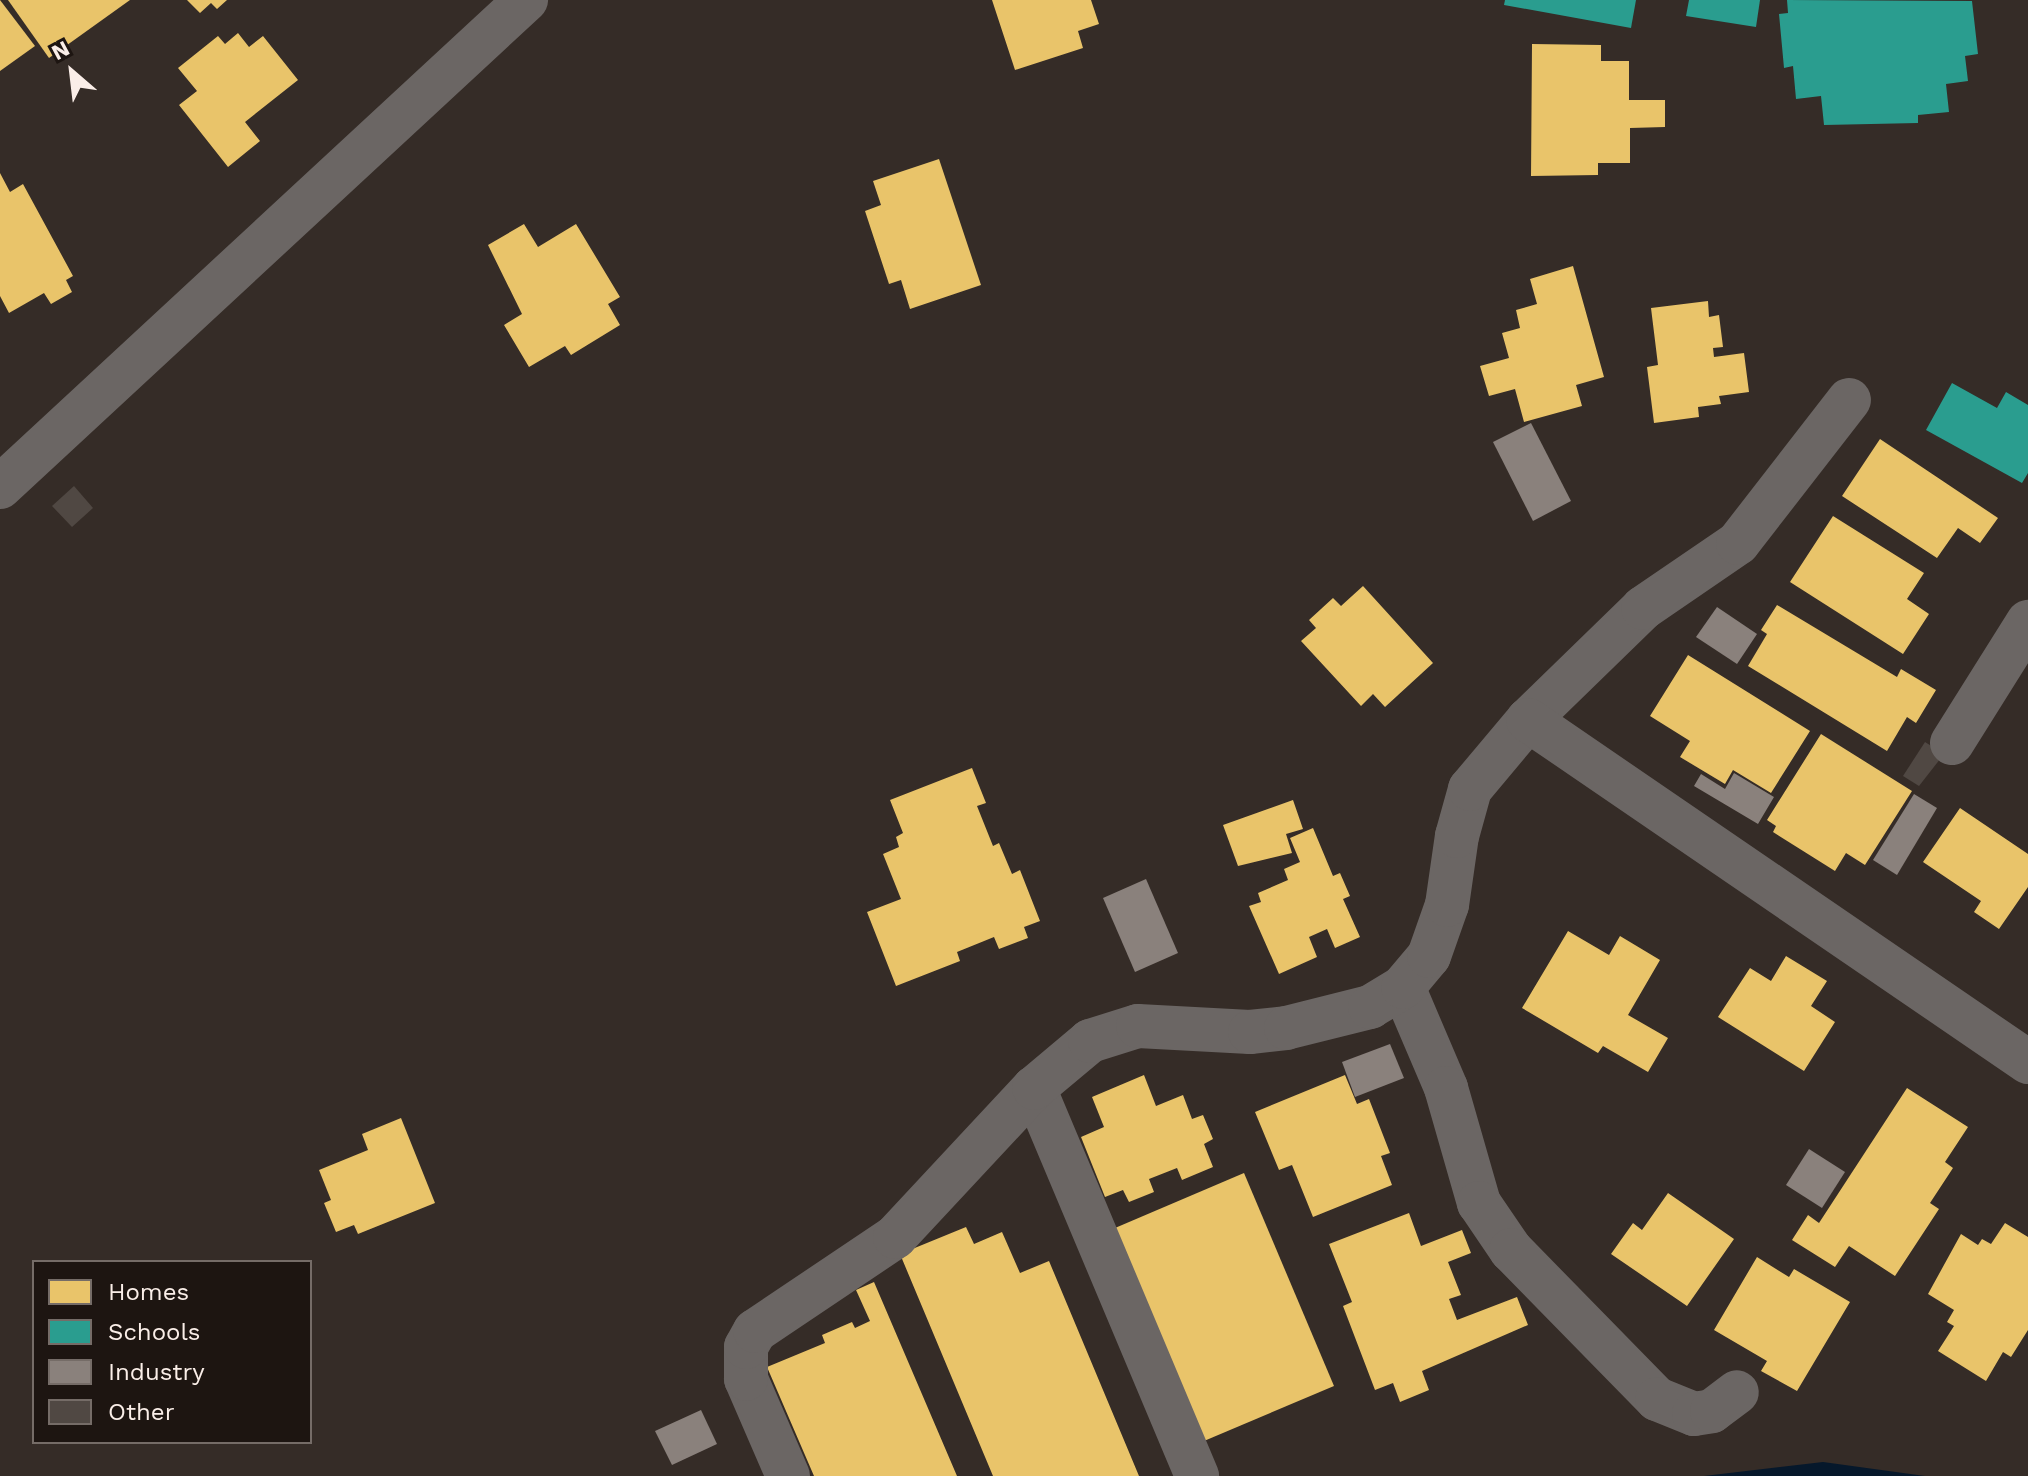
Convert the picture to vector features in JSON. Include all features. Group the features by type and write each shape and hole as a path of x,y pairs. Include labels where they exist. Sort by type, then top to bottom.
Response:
{"street":[{"path":"0,487 526,0"},
{"path":"788,1476 746,1379 746,1347 755,1331 895,1237 1034,1088 1076,1050 1120,1029 1286,1028 1370,1007 1403,987 1429,956 1447,905 1463,808 1470,789 1528,720 1613,633 1738,543 1849,400"},
{"path":"1952,743 2028,622"},
{"path":"1528,720 2028,1062"},
{"path":"1403,987 1446,1088 1479,1203 1511,1250 1657,1399 1694,1414 1712,1411 1737,1392"},
{"path":"1034,1088 1197,1476"}],"water":[{"path":"1823,1462 1925,1476 1704,1476"}],"building: Homes":[{"path":"0,0 35,46 0,71"},
{"path":"8,0 130,0 49,58"},
{"path":"187,0 227,0 217,9 211,3 200,13"},
{"path":"992,0 1091,0 1099,24 1078,31 1083,48 1015,70"},
{"path":"238,33 249,47 263,36 298,80 245,122 260,141 228,167 179,105 197,91 178,68 218,36 225,44"},
{"path":"1532,44 1601,45 1601,61 1629,61 1629,100 1665,100 1665,127 1630,128 1630,163 1598,163 1598,175 1531,176"},
{"path":"939,159 981,285 910,309 901,280 889,284 865,211 881,205 873,181"},
{"path":"0,173 10,192 23,184 73,276 66,280 72,292 51,304 44,293 9,313 0,296"},
{"path":"524,224 538,247 576,224 620,297 608,304 620,325 571,355 565,346 529,367 504,325 522,314 488,245"},
{"path":"1573,266 1604,377 1576,385 1582,406 1524,422 1515,389 1489,396 1480,366 1509,358 1502,333 1520,328 1516,310 1537,304 1530,279"},
{"path":"1708,301 1709,317 1719,315 1723,347 1713,348 1714,357 1744,353 1749,392 1719,396 1721,404 1698,407 1699,417 1654,423 1647,367 1658,365 1651,308"},
{"path":"1880,439 1998,518 1980,543 1958,528 1937,558 1842,496"},
{"path":"1833,516 1924,573 1907,599 1929,614 1903,654 1790,582"},
{"path":"1363,586 1433,663 1385,707 1373,694 1361,706 1301,641 1316,628 1309,620 1333,598 1341,606"},
{"path":"1777,605 1897,677 1901,669 1936,690 1916,723 1907,717 1887,751 1748,666 1767,634 1761,630"},
{"path":"1688,655 1810,731 1771,793 1733,770 1725,784 1680,757 1690,741 1650,716"},
{"path":"1821,734 1912,791 1865,865 1846,853 1835,871 1773,832 1776,826 1767,820"},
{"path":"972,768 986,803 977,806 993,846 999,843 1012,874 1020,870 1040,921 1024,927 1028,938 999,949 994,937 957,952 960,961 896,986 867,912 901,899 883,854 899,847 896,837 903,833 890,800"},
{"path":"1293,800 1303,829 1286,834 1292,853 1238,866 1223,825"},
{"path":"1960,808 2028,854 2028,887 1999,929 1974,912 1981,901 1923,862"},
{"path":"1313,828 1333,876 1340,873 1350,896 1343,899 1360,937 1335,948 1327,929 1309,937 1317,957 1279,974 1249,906 1261,902 1258,893 1288,880 1284,869 1300,862 1290,838"},
{"path":"1568,931 1609,955 1620,936 1660,960 1628,1015 1668,1038 1648,1072 1603,1046 1598,1053 1522,1008"},
{"path":"1786,956 1827,981 1811,1006 1835,1022 1804,1071 1718,1017 1750,968 1771,981"},
{"path":"1144,1075 1156,1106 1183,1095 1192,1119 1203,1115 1213,1139 1204,1144 1213,1167 1182,1180 1177,1168 1149,1179 1154,1192 1129,1202 1123,1190 1105,1197 1081,1137 1104,1127 1092,1097"},
{"path":"1345,1075 1357,1104 1369,1099 1390,1153 1381,1156 1392,1185 1313,1217 1292,1165 1279,1170 1255,1112"},
{"path":"1907,1088 1968,1127 1945,1162 1953,1168 1930,1203 1939,1209 1895,1276 1849,1246 1835,1267 1792,1240 1808,1215 1819,1223"},
{"path":"401,1118 435,1203 358,1234 354,1225 336,1232 324,1203 331,1200 319,1170 368,1150 362,1134"},
{"path":"1244,1173 1334,1386 1204,1441 1115,1228"},
{"path":"1668,1193 1734,1239 1687,1306 1611,1254 1633,1223 1642,1230"},
{"path":"1409,1213 1421,1246 1462,1230 1471,1253 1448,1262 1461,1295 1449,1299 1457,1320 1517,1297 1528,1325 1422,1371 1429,1390 1400,1402 1393,1383 1375,1390 1343,1306 1352,1302 1329,1244"},
{"path":"2005,1223 2028,1237 2028,1330 2011,1357 2003,1352 1986,1381 1938,1351 1954,1326 1947,1322 1954,1310 1928,1294 1961,1234 1978,1245 1982,1239 1991,1244"},
{"path":"966,1227 974,1244 1002,1232 1020,1273 1049,1261 1139,1476 993,1476 900,1254"},
{"path":"1757,1257 1789,1277 1794,1269 1850,1302 1797,1391 1761,1371 1767,1361 1714,1330"},
{"path":"874,1282 957,1476 814,1476 767,1367 825,1343 822,1335 852,1322 855,1328 870,1321 856,1290"}],"building: Schools":[{"path":"1505,0 1636,0 1631,28 1504,5"},
{"path":"1689,0 1760,0 1756,27 1686,16"},
{"path":"1787,0 1972,1 1978,54 1965,56 1968,81 1946,84 1949,112 1918,115 1918,123 1824,125 1821,96 1796,99 1793,66 1784,68 1779,14 1788,13"},
{"path":"1952,383 1997,408 2006,392 2028,405 2028,473 2022,483 1926,430"}],"building: Industry":[{"path":"1531,423 1571,501 1533,521 1493,442"},
{"path":"1717,607 1757,634 1737,664 1696,637"},
{"path":"1734,773 1774,797 1758,824 1694,786 1701,774 1725,789"},
{"path":"1914,794 1937,808 1897,875 1873,860"},
{"path":"1146,879 1178,953 1135,972 1103,898"},
{"path":"1390,1044 1404,1078 1355,1097 1342,1062"},
{"path":"1809,1149 1845,1172 1822,1208 1786,1185"},
{"path":"701,1410 717,1444 672,1465 655,1431"}],"building: Other":[{"path":"74,486 93,508 72,527 52,506"},
{"path":"1925,742 1944,754 1919,786 1903,776"}]}
